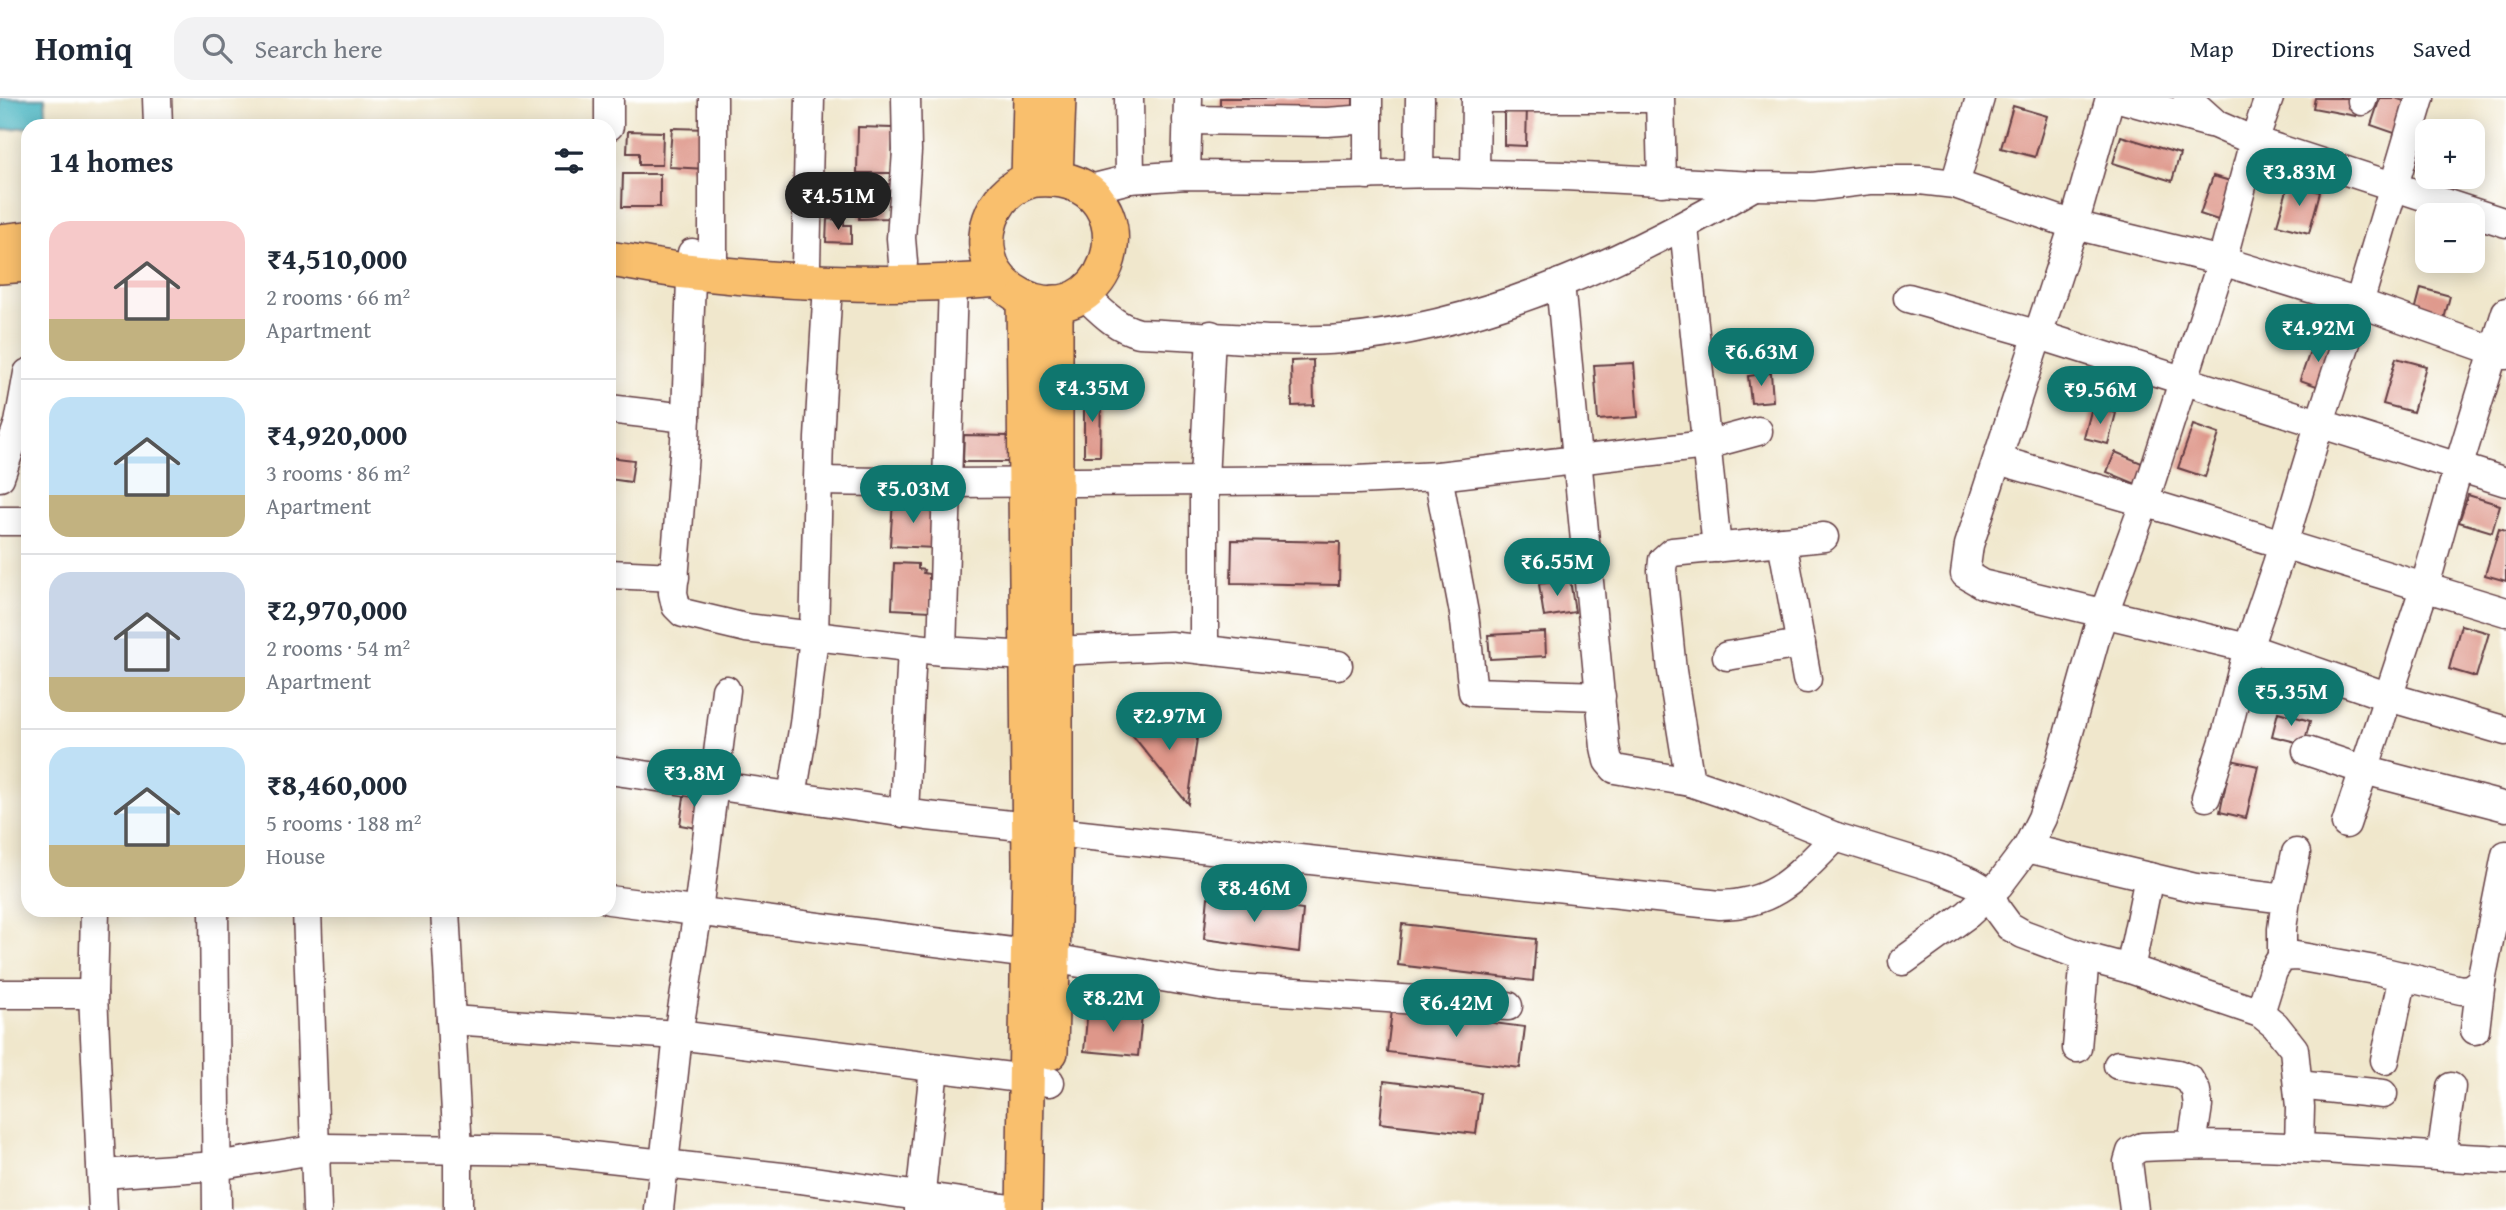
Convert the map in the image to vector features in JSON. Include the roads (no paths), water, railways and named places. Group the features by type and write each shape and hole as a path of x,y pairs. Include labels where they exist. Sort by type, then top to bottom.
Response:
{"main road":[{"path":"1031,98 1057,183"},
{"path":"1057,183 1058,98"},
{"path":"616,244 699,260 817,274 1030,286 1105,269 1111,248 1110,226 1101,206 1057,183 1013,189 999,202 990,218 986,237 1030,286 1041,482 1042,830 1038,1080 1024,1210"},
{"path":"0,242 21,240"},
{"path":"616,260 699,260"},
{"path":"817,274 903,262 1030,286"},
{"path":"0,266 21,264"},
{"path":"1038,1080 1048,1210"}],"street":[{"path":"157,98 158,119"},
{"path":"609,98 609,119"},
{"path":"713,98 673,593 676,606 683,613 746,628 942,651 1041,654 1170,646 1338,665"},
{"path":"792,796 814,636 819,481 817,274 810,98"},
{"path":"903,262 901,238 907,151 906,98"},
{"path":"1129,98 1130,179"},
{"path":"1419,173 1420,98"},
{"path":"1475,173 1476,98 1648,98"},
{"path":"1660,98 1662,182"},
{"path":"1955,184 1980,98"},
{"path":"2110,98 2074,225 1969,545 1965,574 1982,584 2248,648 2389,697 2506,731"},
{"path":"2119,98 2217,125 2254,141 2506,223"},
{"path":"2187,98 2217,125"},
{"path":"1903,961 1968,914 1999,885 2027,848 2042,818 2097,632 2144,502 2222,261 2254,141 2269,98"},
{"path":"2206,797 2248,648 2359,303 2420,98"},
{"path":"1186,175 1188,109 1327,122 1368,109 1368,174"},
{"path":"1057,183 1186,175 1475,173 1754,187 1812,187 1870,180 1920,180 1955,184 2074,225 2222,261 2359,303 2500,353"},
{"path":"1030,286 1124,329 1139,333 1339,339 1395,332 1535,294 1560,284 1684,227 1754,187"},
{"path":"1684,227 1717,548"},
{"path":"942,651 953,283"},
{"path":"1560,284 1608,761 1615,769 1690,782 1752,803 1836,837 1937,868 1989,892 2009,926 2023,934 2085,957 2130,969 2260,1013 2275,1025 2294,1049 2300,1107 2299,1147"},
{"path":"1908,298 2039,335 2506,482"},
{"path":"2346,824 2425,586 2458,468 2500,353 2506,312"},
{"path":"1205,650 1204,481 1211,335"},
{"path":"616,410 686,418"},
{"path":"0,477 21,412"},
{"path":"819,481 946,483 1356,480 1438,475 1706,445 1758,431"},
{"path":"1998,460 2506,612"},
{"path":"1438,475 1464,613 1473,692 1601,696"},
{"path":"0,521 21,521"},
{"path":"1690,782 1672,670 1663,560 1672,552 1824,537"},
{"path":"1782,541 1807,679"},
{"path":"616,574 675,577"},
{"path":"1727,656 1801,644"},
{"path":"904,813 912,648"},
{"path":"659,1210 678,1035 698,911 726,690"},
{"path":"2307,751 2506,807"},
{"path":"616,771 1042,830 1720,905 1743,905 1764,898 1790,882 1836,837"},
{"path":"2027,848 2196,888 2286,899"},
{"path":"2260,1013 2273,971 2282,957 2286,899 2296,853"},
{"path":"2475,1030 2490,974 2506,855"},
{"path":"2130,969 2149,877"},
{"path":"616,901 1040,957 1220,987 1508,1006"},
{"path":"95,917 93,994 103,1210"},
{"path":"214,917 217,1210"},
{"path":"307,917 317,1210"},
{"path":"445,917 458,1150 458,1210"},
{"path":"2282,957 2296,956 2461,990 2470,989 2490,974"},
{"path":"2077,1048 2085,957"},
{"path":"2385,1060 2403,976"},
{"path":"0,994 93,994"},
{"path":"451,1020 678,1035 1038,1080"},
{"path":"2118,1065 2178,1074 2189,1079 2196,1091 2198,1106 2192,1145"},
{"path":"920,1202 934,1068"},
{"path":"2298,1086 2383,1094"},
{"path":"2441,1157 2451,1087"},
{"path":"2134,1210 2128,1162 2131,1153 2142,1147 2255,1144 2506,1160"},
{"path":"103,1174 216,1166 314,1149 546,1151 663,1164 920,1202 1017,1210"}],"water":[{"path":"0,98 45,98 47,119 21,119 21,128 0,130"}]}
